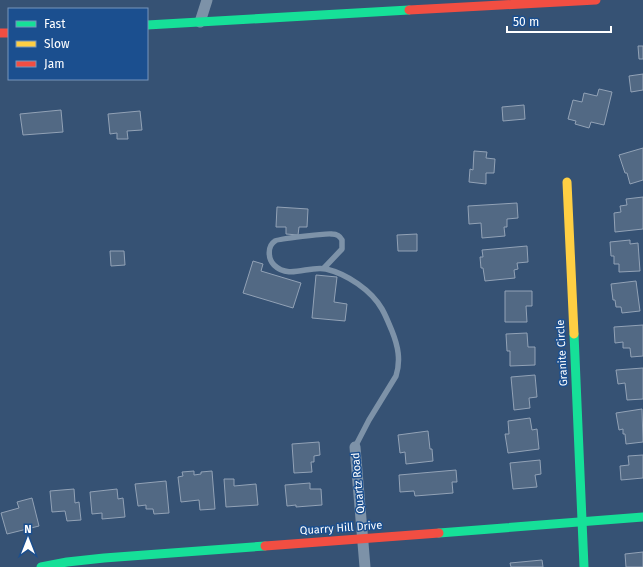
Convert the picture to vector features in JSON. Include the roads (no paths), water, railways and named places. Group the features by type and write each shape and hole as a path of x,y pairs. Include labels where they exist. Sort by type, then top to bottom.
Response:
{"street":[{"path":"200,22 207,0"},
{"path":"148,25 596,0"},
{"name":"Granite Circle","path":"567,182 584,567"},
{"name":"Quartz Road","path":"355,446 365,567"},
{"name":"Quarry Hill Drive","path":"41,567 66,562 104,558 643,518"}],"lane":[{"path":"324,268 342,249 342,240 338,236 331,234 284,238 274,241 270,247 270,260 272,264 280,269 297,272 324,268 338,272 370,294 381,308 398,350 398,368 396,376 355,446"}]}
